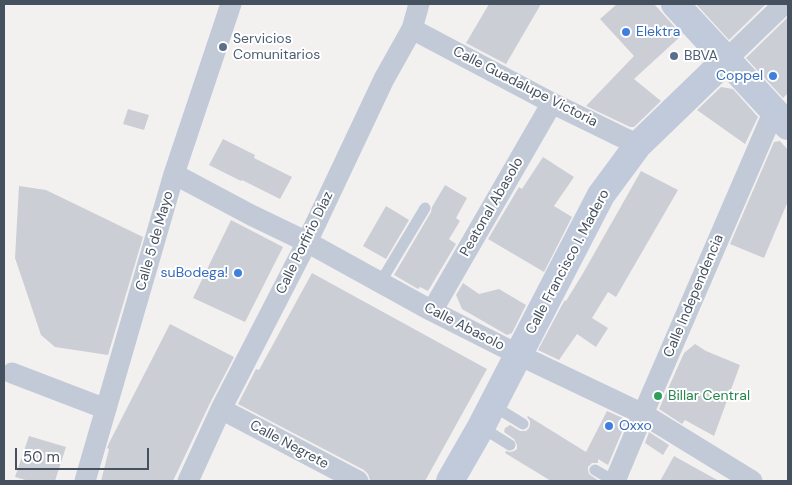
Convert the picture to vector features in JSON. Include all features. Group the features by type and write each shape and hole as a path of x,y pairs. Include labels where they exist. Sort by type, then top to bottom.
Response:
{"street":[{"name":"Calle 5 de Mayo","path":"86,481 174,174 231,4"},
{"name":"Calle Porfirio Díaz","path":"188,481 221,409 307,242 384,79 412,29 419,4"},
{"path":"675,4 781,119"},
{"name":"Calle Francisco I. Madero","path":"450,481 487,416 602,195 638,145 784,4"},
{"name":"Calle Guadalupe Victoria","path":"412,29 552,103 638,145"},
{"name":"Peatonal Abasolo","path":"432,311 552,103"},
{"name":"Calle Independencia","path":"615,481 643,414 781,119"},
{"name":"Calle Abasolo","path":"174,174 307,242 432,311 643,414 752,481"},
{"path":"12,373 106,409"},
{"name":"Calle Negrete","path":"221,409 358,481"}],"lane":[{"path":"380,282 425,208"},
{"path":"487,416 523,424"},
{"path":"487,416 510,445"},
{"path":"595,470 615,481"}],"building":[{"path":"489,4 541,4 506,64 466,43"},
{"path":"617,4 654,4 682,35 634,79 661,101 634,127 630,127 586,106 634,56 600,19"},
{"path":"696,4 766,4 729,40"},
{"name":"Coppel","path":"788,17 788,93 783,98 746,58"},
{"path":"721,87 733,89 758,117 745,144 697,110"},
{"path":"128,109 149,115 144,130 123,124"},
{"path":"223,139 255,155 254,158 292,177 280,199 209,165"},
{"path":"780,141 788,150 788,201 764,258 730,244 774,142"},
{"path":"543,157 574,177 554,206 572,217 544,272 488,239 519,187 522,189"},
{"path":"641,171 678,190 616,297 608,292 592,318 608,328 596,347 577,334 559,360 538,350 562,305 582,275"},
{"path":"445,185 467,198 456,218 460,221 449,239 456,244 428,291 420,287 418,289 394,275"},
{"path":"19,186 46,190 143,237 108,355 55,347 41,335 15,258"},
{"path":"386,206 409,220 386,259 363,246"},
{"name":"suBodega!","path":"231,220 283,247 245,322 193,298"},
{"path":"312,273 487,369 425,481 370,480 364,470 238,404 256,369 259,370"},
{"path":"463,283 479,294 499,289 526,305 512,333 507,335 462,309 456,295"},
{"path":"170,324 234,357 173,481 101,481 109,443"},
{"path":"695,344 706,351 740,365 714,436 685,420 682,424 659,409 684,353"},
{"path":"607,411 627,420 608,465 598,459 598,463 592,463 588,467 589,474 599,481 551,481 505,453 506,451 510,452 517,449 517,445 514,439 504,432 505,428 510,425 520,431 526,431 530,425 528,416 586,452"},
{"path":"649,432 669,445 663,455 645,443"},
{"path":"29,436 66,447 55,481 29,481 15,477"},
{"path":"674,456 719,481 660,481"}],"place":[{"name":"Elektra","path":"626,32"},
{"name":"Servicios Comunitarios","path":"223,47"},
{"name":"BBVA","path":"674,56"},
{"name":"Coppel","path":"773,76"},
{"name":"suBodega!","path":"238,273"},
{"name":"Billar Central","path":"658,396"},
{"name":"Oxxo","path":"609,426"}]}
